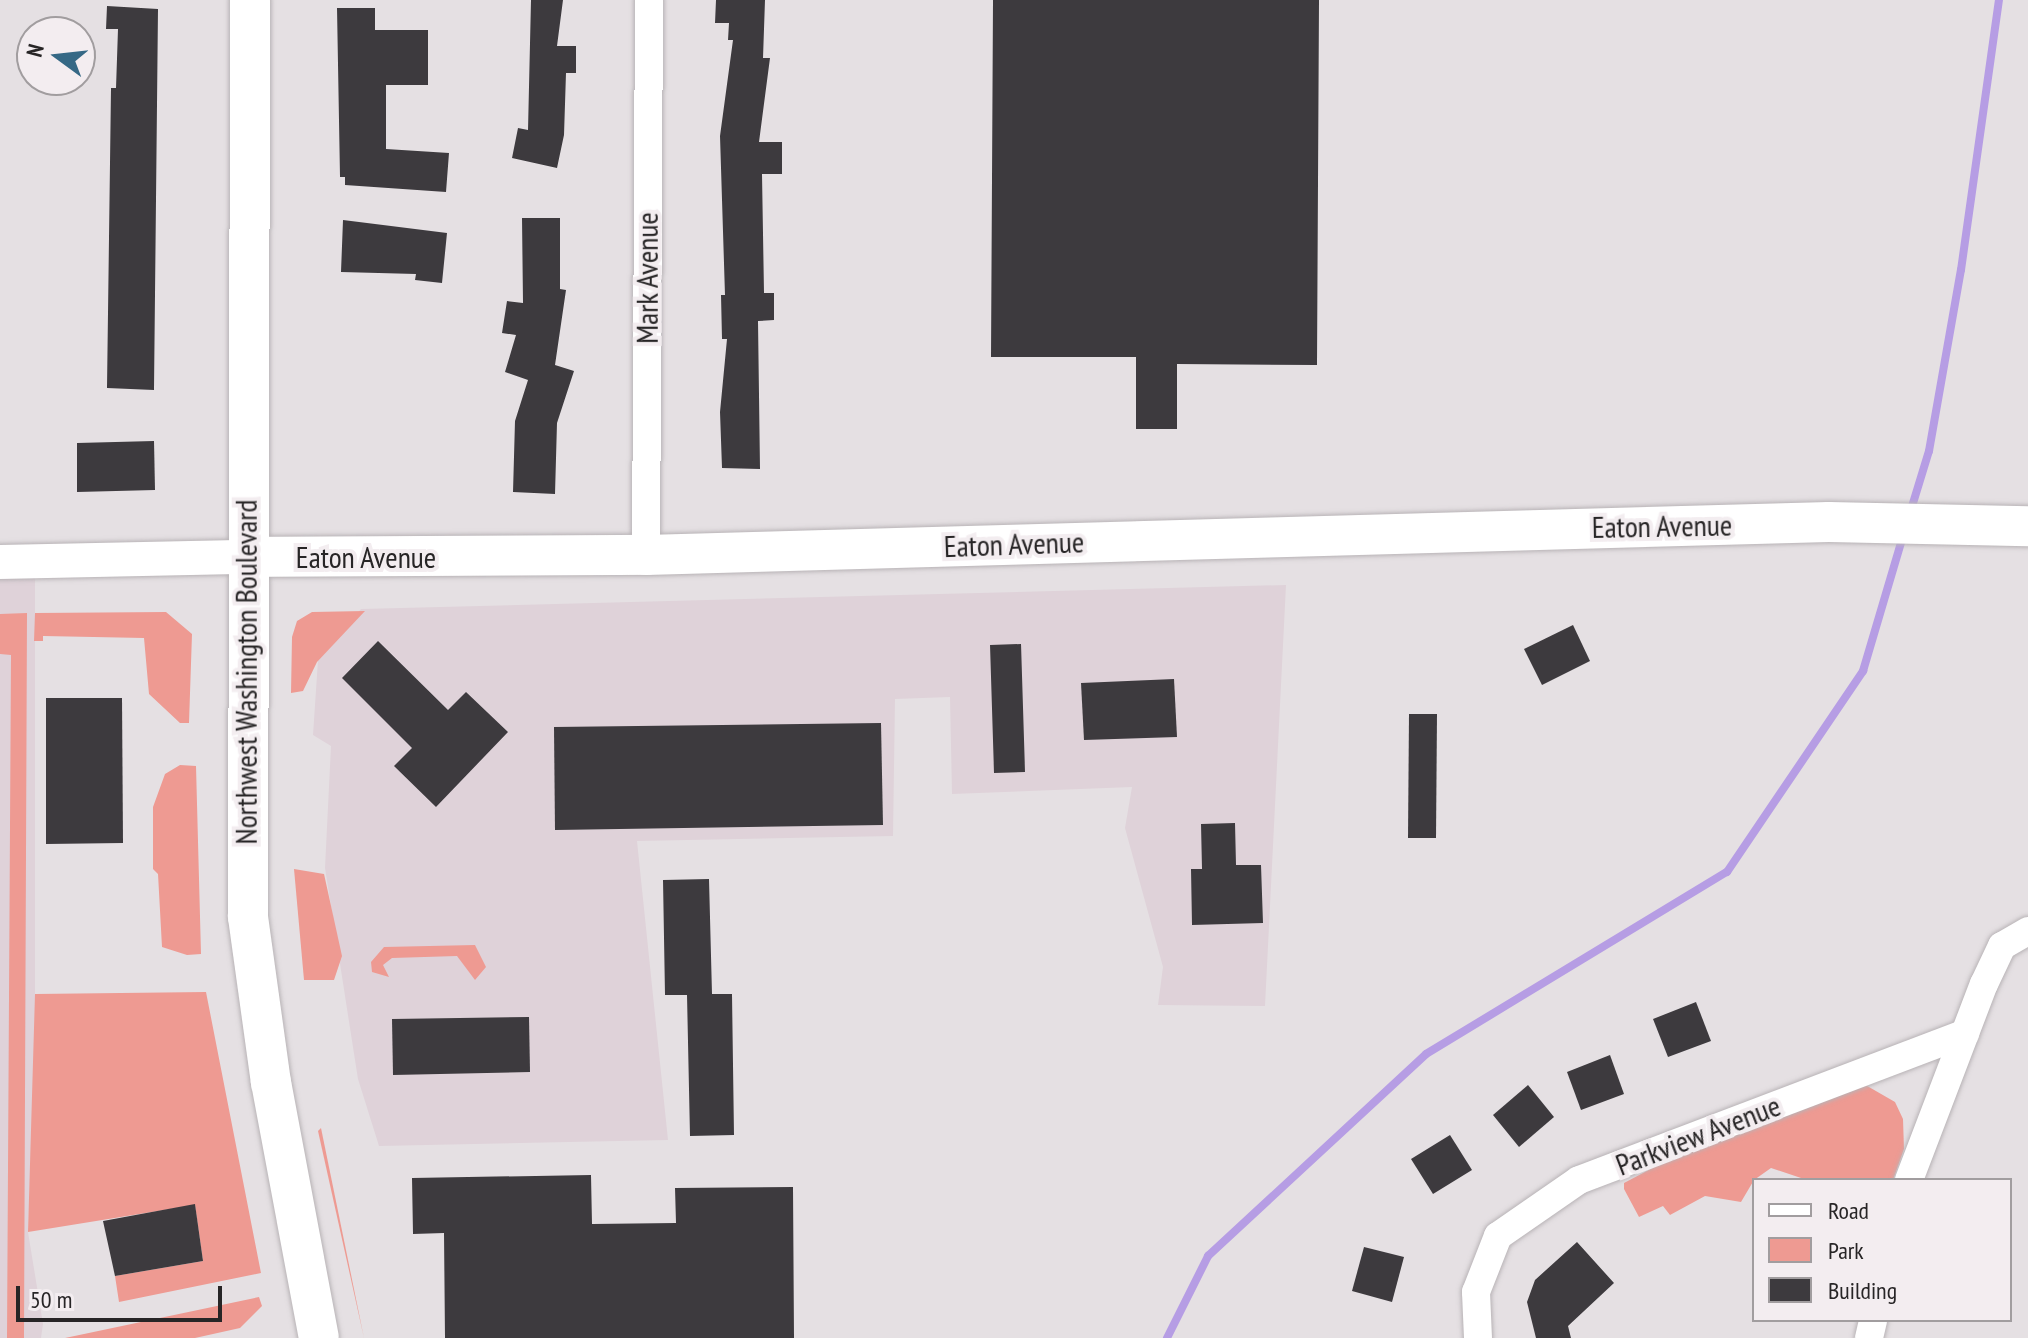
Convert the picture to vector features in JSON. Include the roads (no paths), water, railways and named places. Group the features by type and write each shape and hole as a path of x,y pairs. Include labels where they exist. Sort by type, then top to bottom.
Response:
{"main road":[{"name":"Northwest Washington Boulevard","path":"250,0 245,557 248,917 271,1082 319,1338"},
{"name":"Eaton Avenue","path":"245,557 646,555 1829,522 2028,526"}],"street":[{"name":"Mark Avenue","path":"646,555 649,0"},
{"name":"Eaton Avenue","path":"0,562 245,557"},
{"path":"1910,1178 2002,946 2028,931"},
{"name":"Parkview Avenue","path":"1478,1338 1476,1292 1498,1236 1579,1180 1965,1033"}],"waterway":[{"path":"1910,513 1929,451 1961,270 1999,0"},
{"path":"1167,1338 1208,1256 1426,1054 1727,872 1863,671 1904,533"}]}
